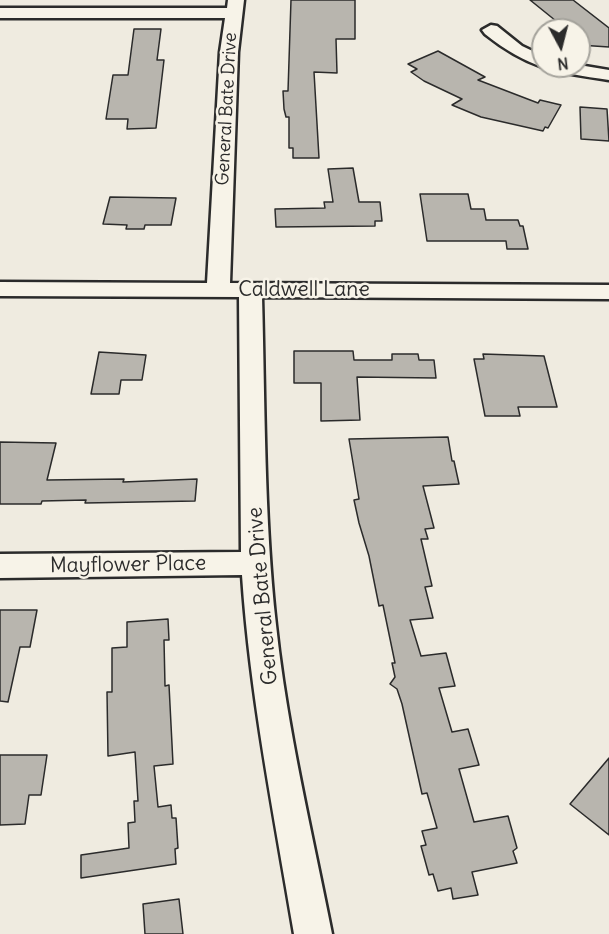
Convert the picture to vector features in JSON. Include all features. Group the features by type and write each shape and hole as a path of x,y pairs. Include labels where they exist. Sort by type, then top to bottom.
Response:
{"street":[{"path":"0,13 234,6"},
{"name":"General Bate Drive","path":"218,290 234,6"},
{"path":"491,30 516,50 531,57"},
{"path":"591,72 609,75"},
{"name":"Caldwell Lane","path":"0,289 609,292"},
{"name":"General Bate Drive","path":"250,290 256,563 261,627 313,934"},
{"name":"Mayflower Place","path":"0,566 256,563"}],"building":[{"path":"291,0 355,0 355,39 336,39 337,73 314,72 319,158 293,158 293,148 289,148 289,117 286,117 284,109 283,91 288,91"},
{"path":"530,0 573,0 609,28 609,47 591,46 591,18 552,18"},
{"path":"134,29 161,29 157,60 164,60 156,128 127,129 128,119 106,119 113,75 128,75"},
{"path":"438,51 485,77 478,80 538,103 540,100 561,105 548,128 545,127 543,131 481,117 452,105 462,99 424,81 411,72 417,69 408,64"},
{"path":"580,107 607,109 609,141 581,139"},
{"path":"353,168 359,202 380,202 382,221 375,221 375,226 276,227 275,209 325,208 324,202 333,202 328,169"},
{"path":"420,194 468,194 471,209 484,209 486,220 518,220 520,226 523,226 528,249 507,249 506,241 427,241"},
{"path":"110,197 176,198 171,225 145,225 144,229 126,229 127,225 103,224"},
{"path":"294,351 353,351 354,360 392,360 392,354 418,354 419,360 434,360 436,378 357,377 360,420 321,421 321,383 294,383"},
{"path":"99,352 146,355 142,380 121,380 119,394 91,394"},
{"path":"483,354 544,356 557,407 518,407 520,416 485,416 474,359 484,359"},
{"path":"448,437 459,484 423,486 434,528 425,529 428,539 421,539 432,586 425,587 433,618 410,620 421,656 446,653 455,686 439,688 452,732 468,729 479,765 459,769 474,822 508,816 517,848 513,851 517,863 472,872 478,895 453,899 451,888 438,891 433,874 429,875 421,846 426,845 422,831 437,828 427,793 422,794 402,704 397,689 390,684 395,677 392,663 395,663 383,605 379,606 354,500 359,499 349,439"},
{"path":"0,442 56,443 47,480 124,479 123,482 197,479 195,501 85,503 86,500 42,501 41,504 0,504"},
{"path":"0,610 37,610 30,647 20,647 8,702 0,701"},
{"path":"168,619 169,640 164,640 165,686 169,685 173,764 154,766 158,807 171,805 172,818 176,818 178,848 175,849 176,864 81,878 81,855 129,848 128,823 135,822 134,801 138,801 135,752 108,756 107,692 112,692 112,648 127,647 127,622"},
{"path":"0,755 47,755 41,795 29,795 25,824 0,825"},
{"path":"609,758 609,835 570,804"},
{"path":"179,899 183,934 145,934 143,904"}]}
